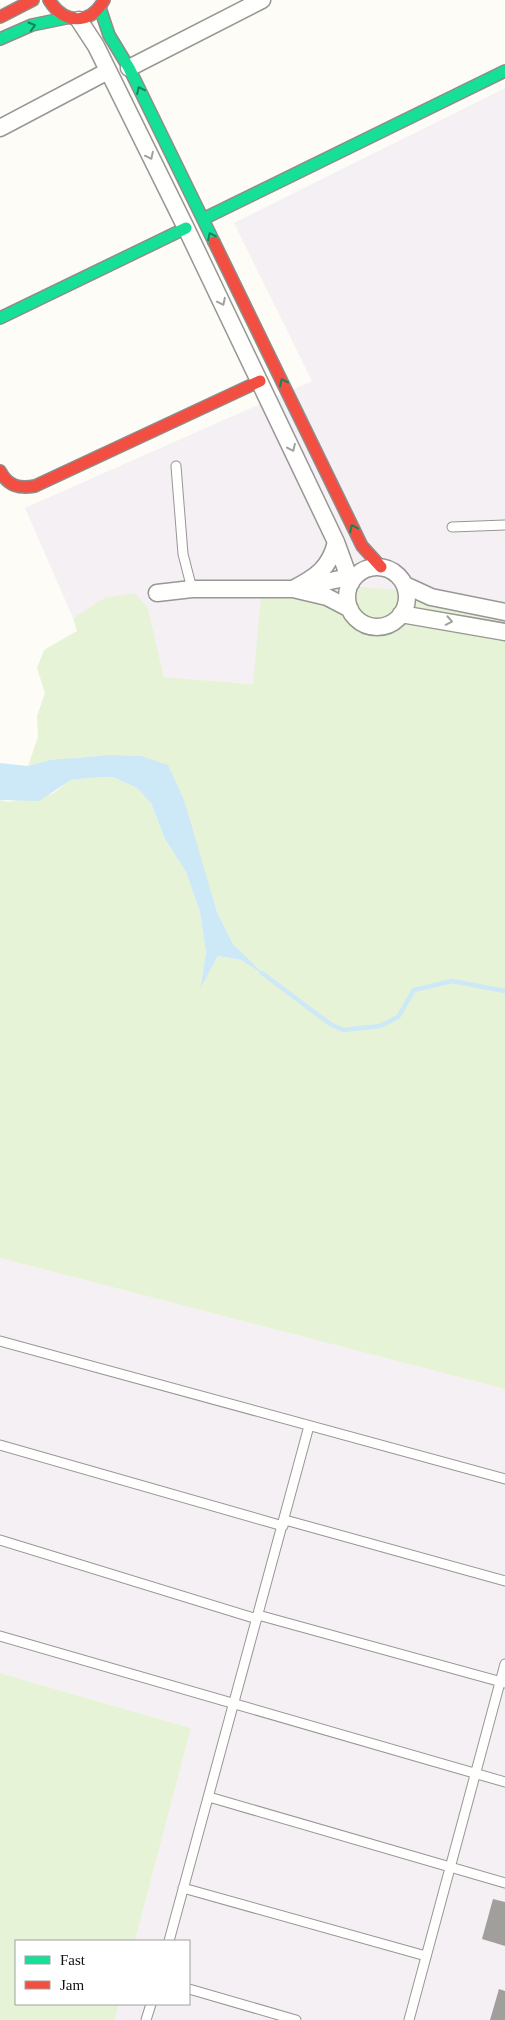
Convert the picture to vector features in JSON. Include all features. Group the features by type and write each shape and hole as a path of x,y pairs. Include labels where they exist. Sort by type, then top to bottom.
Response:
{"street":[{"path":"0,17 33,0"},
{"path":"49,0 56,11 72,19 96,46 186,228 336,542 350,580 348,597 350,609"},
{"path":"129,68 262,0"},
{"path":"0,39 32,25 91,16 102,4"},
{"path":"102,4 109,35 129,68 362,546 381,567 398,575 405,585 407,597 401,614 386,625 374,626 363,622 350,609 326,597 293,589"},
{"path":"0,128 108,71"},
{"path":"202,219 505,71"},
{"path":"0,318 186,228"},
{"path":"0,471 5,482 14,487 35,486 260,381"},
{"path":"293,589 312,579 326,567 333,556 336,542"},
{"path":"157,593 192,590 293,589 350,580 364,570 381,567"},
{"path":"405,585 430,597 505,612"},
{"path":"401,614 505,632"}],"lane":[{"path":"176,466 183,554 192,590"},
{"path":"452,527 505,524"},
{"path":"0,1342 505,1479"},
{"path":"169,1940 309,1426"},
{"path":"0,1445 505,1581"},
{"path":"0,1540 257,1617 502,1683"},
{"path":"0,1636 233,1705 505,1782"},
{"path":"409,2020 474,1773 502,1683 505,1664"},
{"path":"209,1797 505,1883"},
{"path":"184,1888 426,1956"},
{"path":"190,1989 296,2020"},
{"path":"146,2020 151,2005"}],"shaded area":[{"path":"505,88 505,612 261,596 254,684 164,677 148,608 104,598 73,618 25,508 312,381 234,223"},
{"path":"0,1258 505,1389 505,2020 115,2020 119,2005 190,2005 190,1940 135,1940 191,1728 0,1673"}],"green space":[{"path":"363,587 417,592 505,612 505,1389 0,1258 0,800 8,802 52,794 71,780 88,778 113,777 137,788 151,803 165,839 186,872 200,912 206,952 200,987 218,956 241,960 263,973 233,944 217,912 202,863 141,756 84,757 28,766 38,737 37,716 45,693 37,668 44,650 77,631 73,618 104,598 135,593 148,608 164,677 253,684 261,595"},
{"path":"0,1673 191,1728 135,1940 15,1940 15,2005 119,2005 115,2020 0,2020"}],"water":[{"path":"110,755 141,756 168,765 184,800 217,912 233,944 266,976 241,960 218,956 200,989 206,952 200,912 186,872 165,839 151,803 137,788 113,777 88,778 71,780 39,801 0,800 0,763 28,766 51,760"}],"building":[{"path":"493,1899 505,1902 505,1946 482,1939"},
{"path":"499,1989 505,1991 505,2020 490,2020"}],"waterway":[{"path":"262,973 330,1024 343,1030 380,1026 398,1017 414,990 452,981 505,991"}],"traffic: fast":[{"path":"100,8 109,35 129,68 214,242"},
{"path":"0,39 32,25 66,18"},
{"path":"203,219 505,71"},
{"path":"0,318 186,228"}],"traffic: jam":[{"path":"0,17 33,0"},
{"path":"49,0 62,14 77,19 92,14 104,0"},
{"path":"214,242 362,546 381,567"},
{"path":"0,471 14,485 19,487 35,486 260,381"}]}
